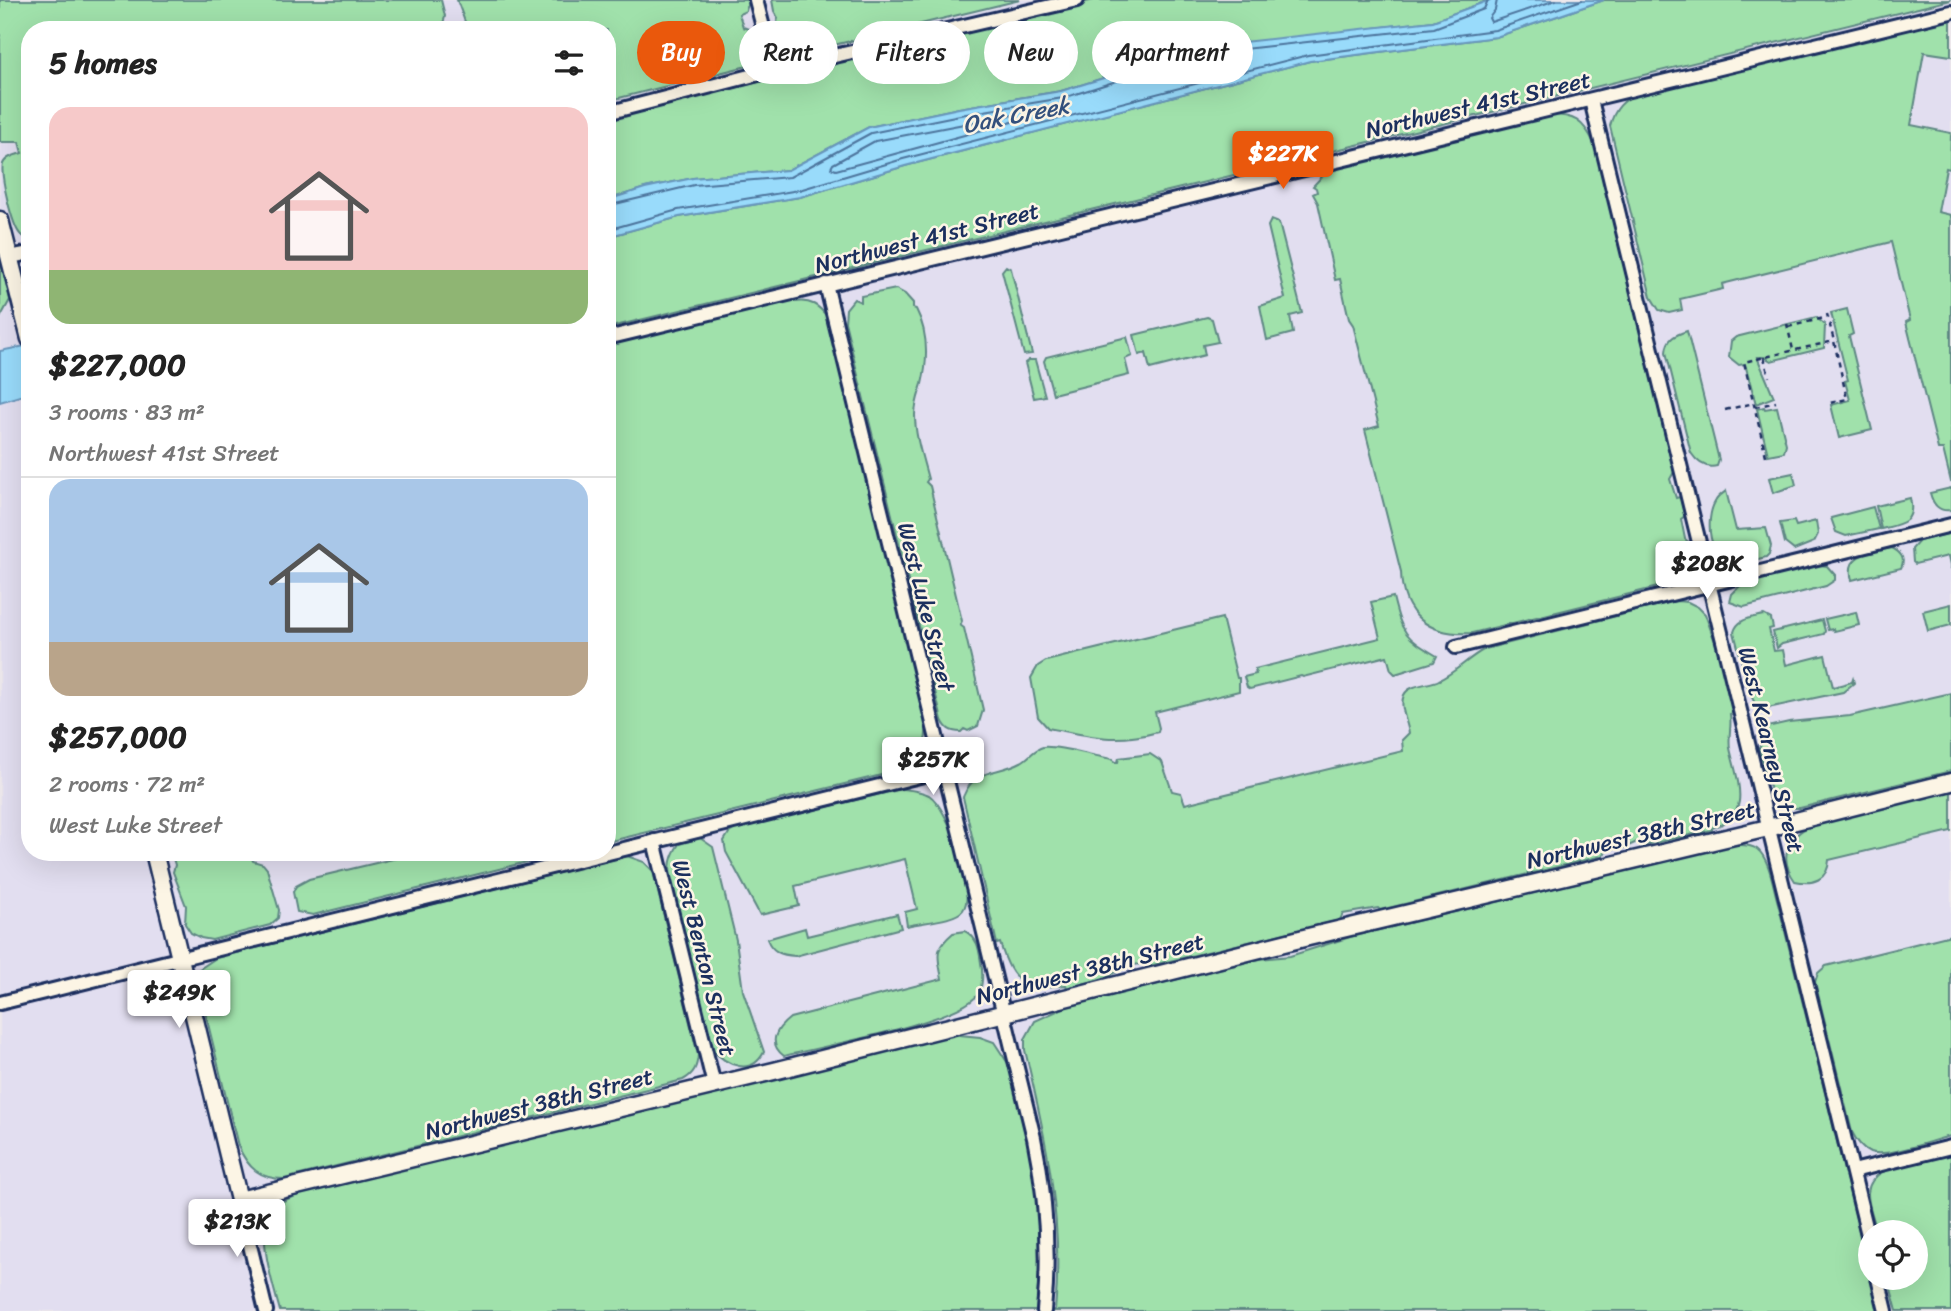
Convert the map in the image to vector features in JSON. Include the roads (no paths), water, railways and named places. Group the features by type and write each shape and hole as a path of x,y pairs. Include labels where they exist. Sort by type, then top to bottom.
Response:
{"street":[{"path":"757,0 762,21"},
{"path":"838,55 1077,0"},
{"name":"Northwest 41st Street","path":"616,336 1951,12"},
{"path":"616,111 739,79"},
{"name":"West Kearney Street","path":"1591,100 1865,1220"},
{"path":"0,220 21,302"},
{"path":"10,257 21,255"},
{"name":"West Luke Street","path":"826,284 1004,1015 1042,1182 1047,1247 1044,1311"},
{"path":"1456,647 1951,525"},
{"path":"616,850 944,770"},
{"name":"Northwest 38th Street","path":"239,1200 1951,782"},
{"name":"West Benton Street","path":"654,841 714,1085"},
{"path":"156,861 267,1311"},
{"path":"0,1003 574,861"},
{"path":"1853,1171 1951,1147"},
{"path":"1881,1290 1886,1311"}],"water":[{"name":"Oak Creek","path":"1490,0 1604,0 1496,37 1310,61 1253,76 1253,41 1433,21"},
{"name":"Oak Creek","path":"1092,82 1092,84 1221,84 905,166 800,197 679,217 616,234 616,197 693,178 788,170 869,127 1061,91"},
{"path":"21,347 21,396 0,402 0,351"}]}
